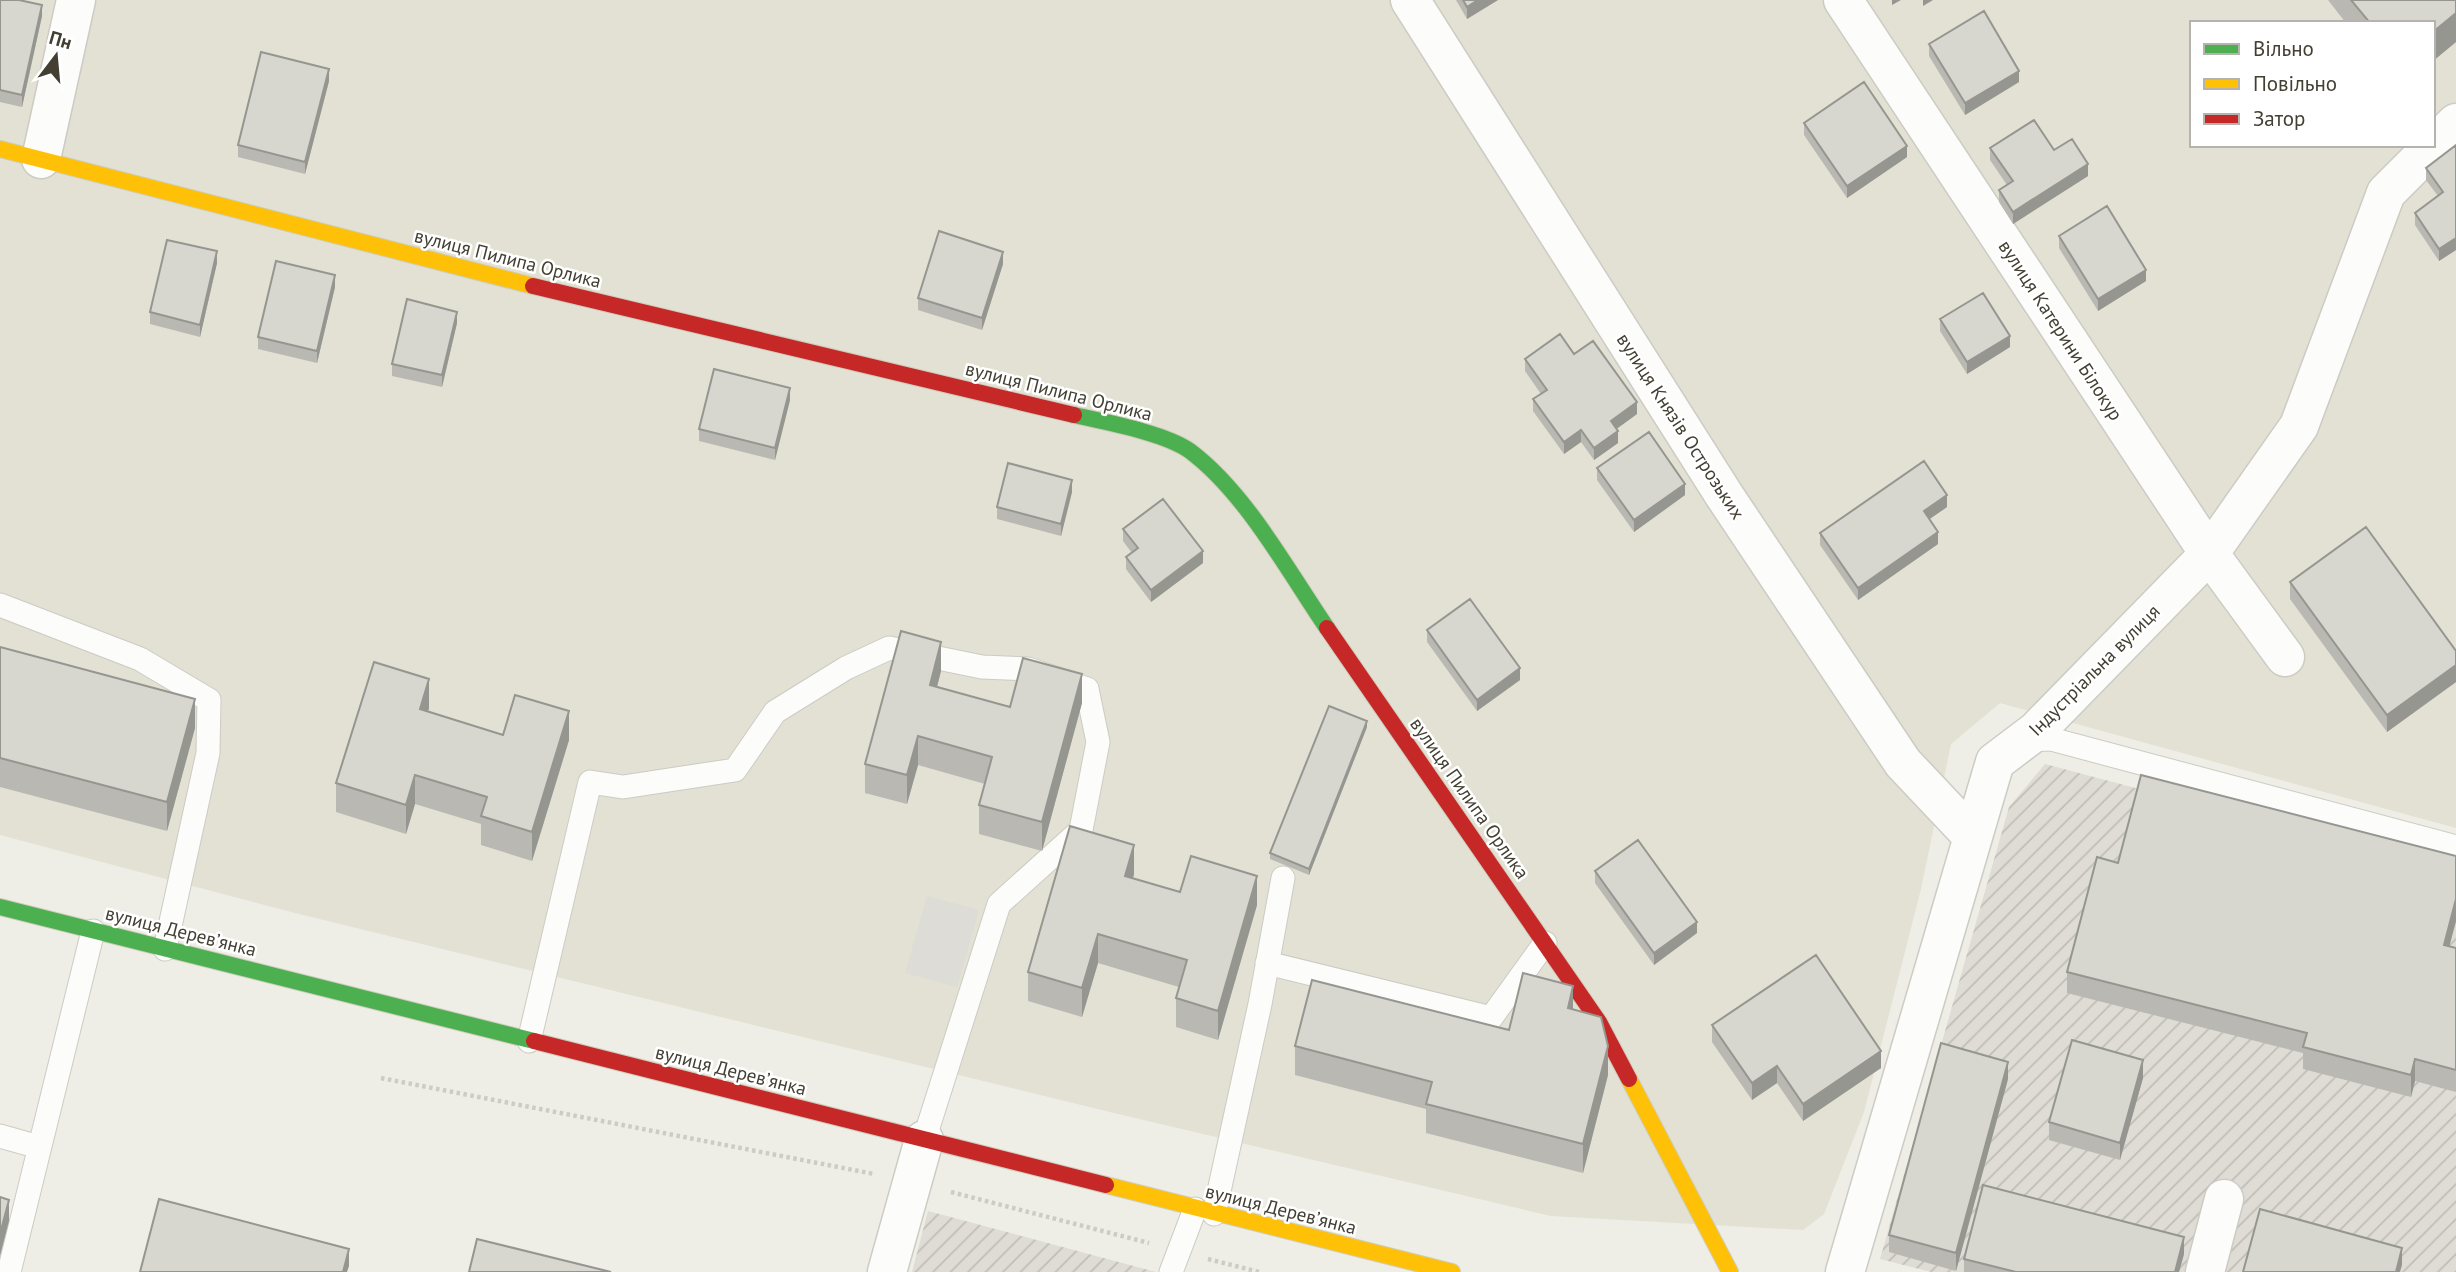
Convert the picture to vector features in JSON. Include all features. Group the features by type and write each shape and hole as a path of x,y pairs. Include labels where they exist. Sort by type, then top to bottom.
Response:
{"street":[{"path":"41,159 76,0"},
{"name":"вулиця Князів Острозьких","path":"1410,0 1724,495 1903,763 1972,836"},
{"name":"вулиця Катерини Білокур","path":"1843,0 2209,554 2285,657"},
{"name":"Індустріальна вулиця","path":"2435,144 2456,123"},
{"name":"Індустріальна вулиця","path":"1845,1272 1995,762 2036,731 2209,554 2300,426 2386,193 2432,147"},
{"name":"вулиця Пилипа Орлика","path":"0,149 425,260 1137,430 1189,450 1234,493 1598,1022 1730,1272"},
{"name":"вулиця Деревʼянка","path":"0,907 1204,1212 1452,1272"},
{"path":"887,1272 924,1140"},
{"path":"2205,1272 2224,1199"}],"lane":[{"path":"0,605 140,660 209,699 208,753 165,948"},
{"path":"529,1041 590,782 623,787 735,770 775,712 846,668 889,648 982,667 1028,669 1087,689 1098,742 1081,830 999,904 976,949 924,1140"},
{"path":"2020,742 2050,739 2456,847"},
{"path":"1175,1262 1204,1212 1268,963 1283,878"},
{"path":"9,1272 93,931"},
{"path":"1268,963 1491,1018 1545,943"},
{"path":"0,1136 39,1147"}],"path":[{"path":"380,1077 912,1182 1175,1262 1259,1272"}],"shaded area":[{"path":"0,0 2456,0 2456,828 2000,703 1951,744 1921,889 1864,1112 1824,1214 1803,1230 1551,1216 1114,1113 295,913 0,835"},
{"path":"2045,764 2456,873 2456,1272 1931,1272 1880,1259 2009,807"},
{"path":"927,896 979,910 957,987 905,973"},
{"path":"928,1211 1156,1272 912,1272"}],"building":[{"path":"0,0 19,0 42,5 22,95 0,90"},
{"path":"1463,0 1478,0 1467,7"},
{"path":"2351,0 2456,0 2456,13 2435,30 2435,21 2368,21"},
{"path":"1984,11 2019,71 1965,103 1929,44"},
{"path":"261,52 329,69 305,162 238,145"},
{"path":"1864,82 1907,146 1847,186 1804,123"},
{"path":"2034,120 2054,150 2072,139 2088,164 2013,212 1999,190 2013,181 1990,148"},
{"path":"2456,145 2456,238 2439,249 2415,213 2443,192 2426,168"},
{"path":"2107,206 2146,270 2098,299 2059,236"},
{"path":"939,231 1003,252 982,318 918,298"},
{"path":"167,240 217,251 200,325 150,312"},
{"path":"276,261 335,275 317,351 258,337"},
{"path":"1983,293 2010,336 1967,362 1940,319"},
{"path":"407,299 457,312 442,375 392,364"},
{"path":"1560,334 1574,354 1593,341 1637,402 1611,421 1618,431 1594,448 1581,430 1564,442 1533,399 1547,390 1525,359"},
{"path":"714,369 790,388 775,448 699,429"},
{"path":"1649,432 1685,484 1634,520 1597,468"},
{"path":"1924,461 1947,495 1924,511 1938,532 1858,588 1820,533"},
{"path":"1008,463 1072,480 1061,524 997,507"},
{"path":"1163,499 1203,551 1151,590 1126,557 1138,548 1123,529"},
{"path":"2366,527 2456,651 2456,665 2387,715 2290,582"},
{"path":"1470,599 1520,668 1477,700 1427,630"},
{"path":"901,631 941,642 930,685 1010,707 1023,658 1082,674 1042,822 979,805 992,757 918,736 907,775 865,764"},
{"path":"0,647 195,699 167,802 0,758"},
{"path":"374,662 429,679 420,709 503,735 515,695 569,711 532,832 481,816 487,797 415,775 406,805 336,783"},
{"path":"1329,706 1367,721 1309,869 1270,853"},
{"path":"2141,775 2456,856 2456,899 2444,945 2456,948 2456,1070 2415,1059 2411,1075 2303,1047 2307,1033 2067,972 2097,857 2118,863"},
{"path":"1070,826 1134,845 1125,876 1180,892 1191,856 1257,876 1218,1011 1176,998 1187,960 1098,934 1082,988 1028,972"},
{"path":"1638,840 1697,922 1654,953 1595,871"},
{"path":"1816,955 1881,1051 1803,1104 1777,1066 1752,1083 1712,1025"},
{"path":"1523,973 1573,986 1568,1008 1601,1017 1608,1046 1583,1144 1426,1104 1432,1082 1295,1046 1312,980 1509,1030"},
{"path":"2072,1040 2143,1060 2120,1143 2049,1122"},
{"path":"1941,1043 2008,1062 1956,1253 1889,1235"},
{"path":"1983,1185 2184,1237 2175,1272 2016,1272 1964,1259"},
{"path":"0,1197 9,1200 0,1234"},
{"path":"159,1199 349,1249 343,1272 140,1272"},
{"path":"2260,1209 2402,1248 2396,1272 2243,1272"},
{"path":"477,1239 611,1272 469,1272"}],"traffic: fast":[{"path":"1074,415 1150,434 1190,451 1230,488 1248,510 1327,628"},
{"path":"0,907 534,1041"}],"traffic: slow":[{"path":"0,149 533,286"},
{"path":"1629,1079 1730,1272"},
{"path":"1106,1185 1452,1272"}],"traffic: jam":[{"path":"533,286 1074,415"},
{"path":"1327,628 1599,1022 1629,1079"},
{"path":"534,1041 1106,1185"}]}
